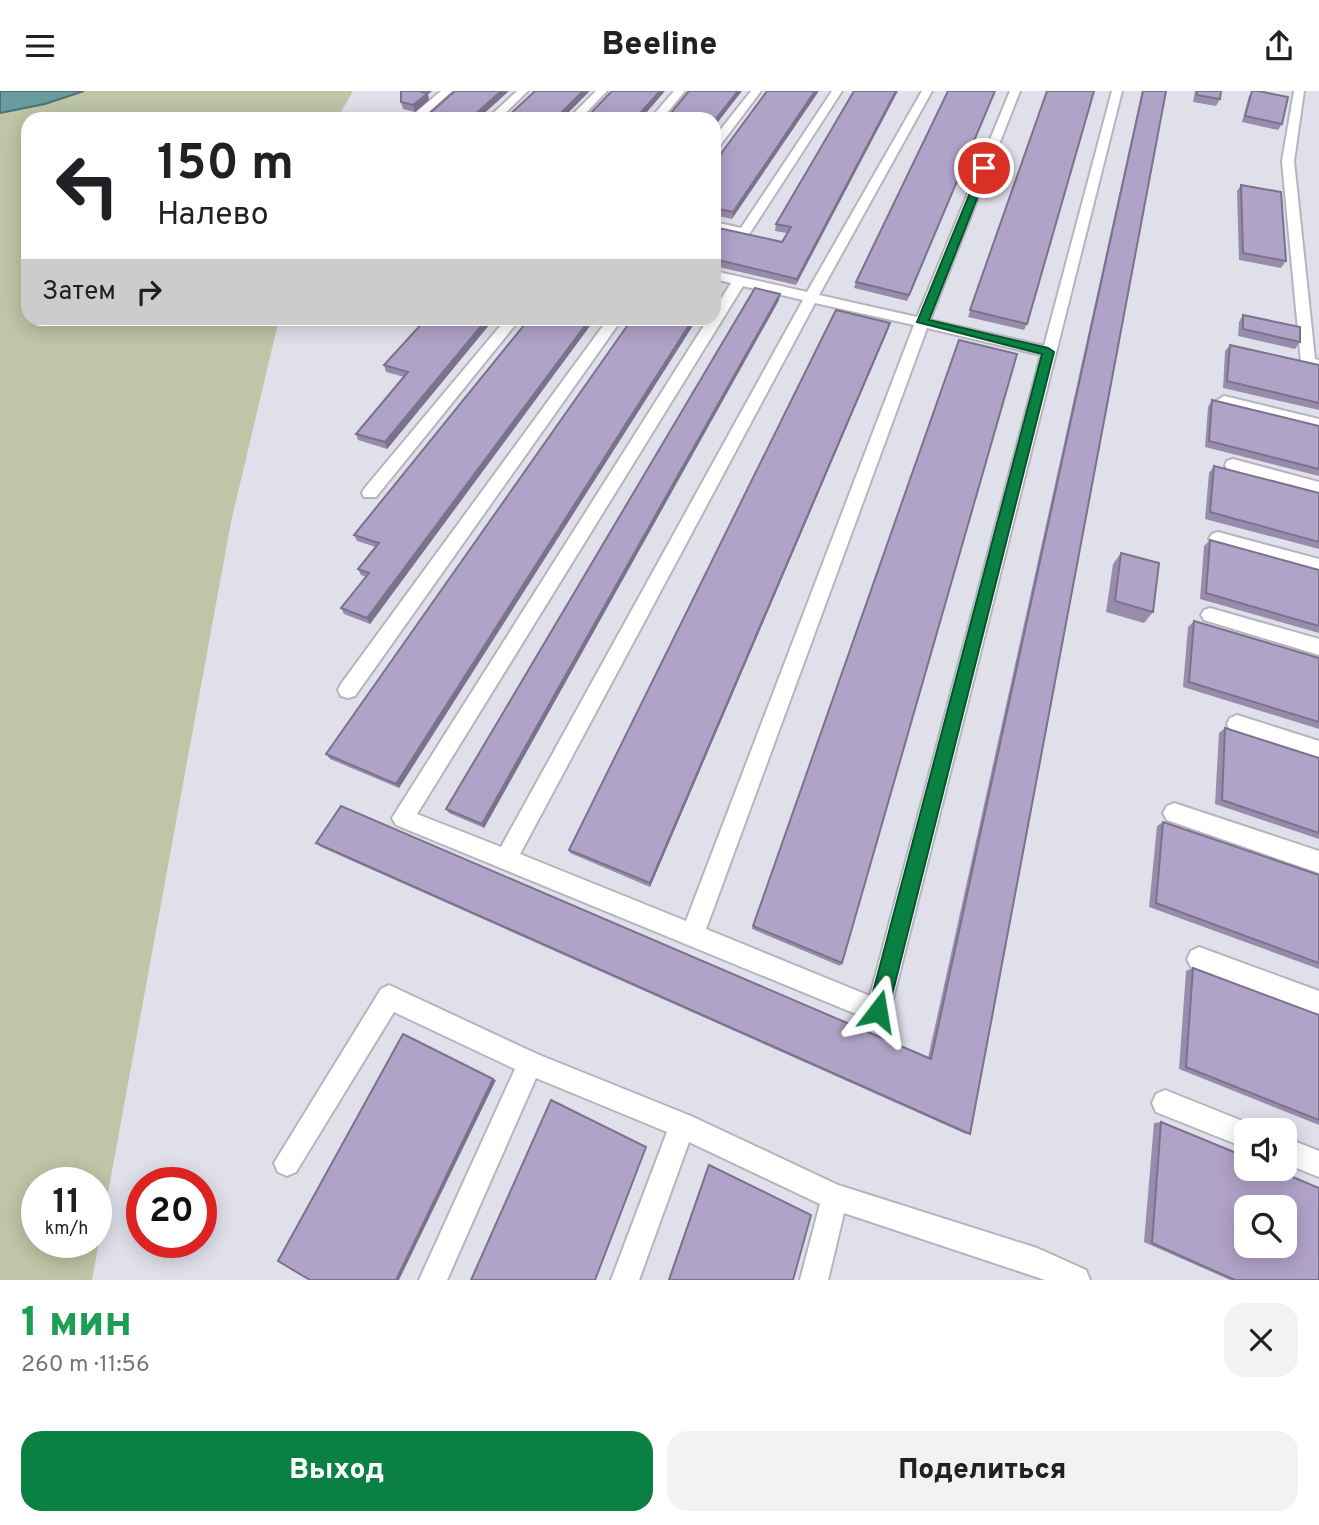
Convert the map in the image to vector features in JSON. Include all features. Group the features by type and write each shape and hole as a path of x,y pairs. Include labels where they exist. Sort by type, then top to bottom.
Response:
{"lane":[{"path":"422,112 447,91"},
{"path":"500,112 523,91"},
{"path":"581,112 602,91"},
{"path":"662,112 680,91"},
{"path":"721,137 756,91"},
{"path":"721,228 744,233 837,91"},
{"path":"506,859 811,297 927,91"},
{"path":"692,936 922,322 1015,91"},
{"path":"711,326 403,818 878,1011 1117,91"},
{"path":"1299,91 1288,161 1308,362"},
{"path":"721,277 1048,352"},
{"path":"721,310 739,281"},
{"path":"370,493 507,326"},
{"path":"348,689 610,326"},
{"path":"1224,401 1319,424"},
{"path":"1233,465 1319,488"},
{"path":"1218,539 1319,566"},
{"path":"1210,615 1319,647"},
{"path":"1237,725 1319,750"},
{"path":"1174,813 1319,862"},
{"path":"1199,959 1319,1003"},
{"path":"287,1163 389,997 530,1063 682,1125 835,1197 1037,1262 1076,1280"},
{"path":"433,1280 530,1063"},
{"path":"1165,1103 1234,1130"},
{"path":"625,1280 682,1125"},
{"path":"1297,1155 1319,1164"},
{"path":"814,1280 835,1197"}],"shaded area":[{"path":"0,91 84,91 45,104 0,113"},
{"path":"84,91 353,91 341,112 21,112 21,326 277,326 231,522 112,1171 112,1167 21,1167 21,1258 96,1258 92,1280 0,1280 0,113 45,104"}],"building":[{"path":"401,91 428,93 413,105 401,102"},
{"path":"455,91 501,91 478,112 431,112"},
{"path":"535,91 583,91 562,112 512,112"},
{"path":"612,91 660,91 641,112 592,112"},
{"path":"689,91 738,91 721,112 672,112"},
{"path":"767,91 815,91 733,212 721,209 721,153"},
{"path":"854,91 896,91 797,279 721,261 721,229 782,242 791,227 776,224"},
{"path":"948,91 995,91 909,295 856,282"},
{"path":"1047,91 1094,91 1027,324 970,310"},
{"path":"1143,91 1166,91 970,1134 316,843 341,806 931,1059"},
{"path":"1197,91 1221,91 1220,99 1197,95"},
{"path":"1252,91 1288,97 1282,124 1245,116"},
{"path":"1241,185 1281,192 1286,261 1243,253"},
{"path":"755,288 780,294 482,824 446,809"},
{"path":"836,310 890,323 650,883 569,850"},
{"path":"1243,315 1300,327 1300,342 1243,329"},
{"path":"420,326 481,326 385,442 356,434 408,372 384,365"},
{"path":"523,326 585,326 367,618 341,608 369,573 358,569 379,543 354,535"},
{"path":"627,326 689,326 396,784 326,754"},
{"path":"959,340 1017,354 842,963 753,926"},
{"path":"1230,345 1319,365 1319,403 1227,381"},
{"path":"1212,400 1319,426 1319,469 1209,441"},
{"path":"1214,466 1319,493 1319,542 1210,512"},
{"path":"1210,540 1319,570 1319,626 1206,593"},
{"path":"1121,553 1159,563 1153,612 1115,601"},
{"path":"1194,621 1319,658 1319,722 1189,682"},
{"path":"1225,728 1319,758 1319,833 1222,800"},
{"path":"1163,822 1319,875 1319,963 1156,903"},
{"path":"1193,968 1319,1015 1319,1120 1186,1067"},
{"path":"403,1034 493,1079 396,1280 310,1280 278,1261"},
{"path":"551,1100 646,1147 595,1280 471,1280"},
{"path":"1161,1122 1234,1152 1234,1181 1297,1181 1297,1179 1319,1188 1319,1280 1235,1280 1152,1243"},
{"path":"709,1165 811,1215 793,1280 669,1280"}],"route":[{"path":"878,1011 1048,352 922,322 984,168"}]}
